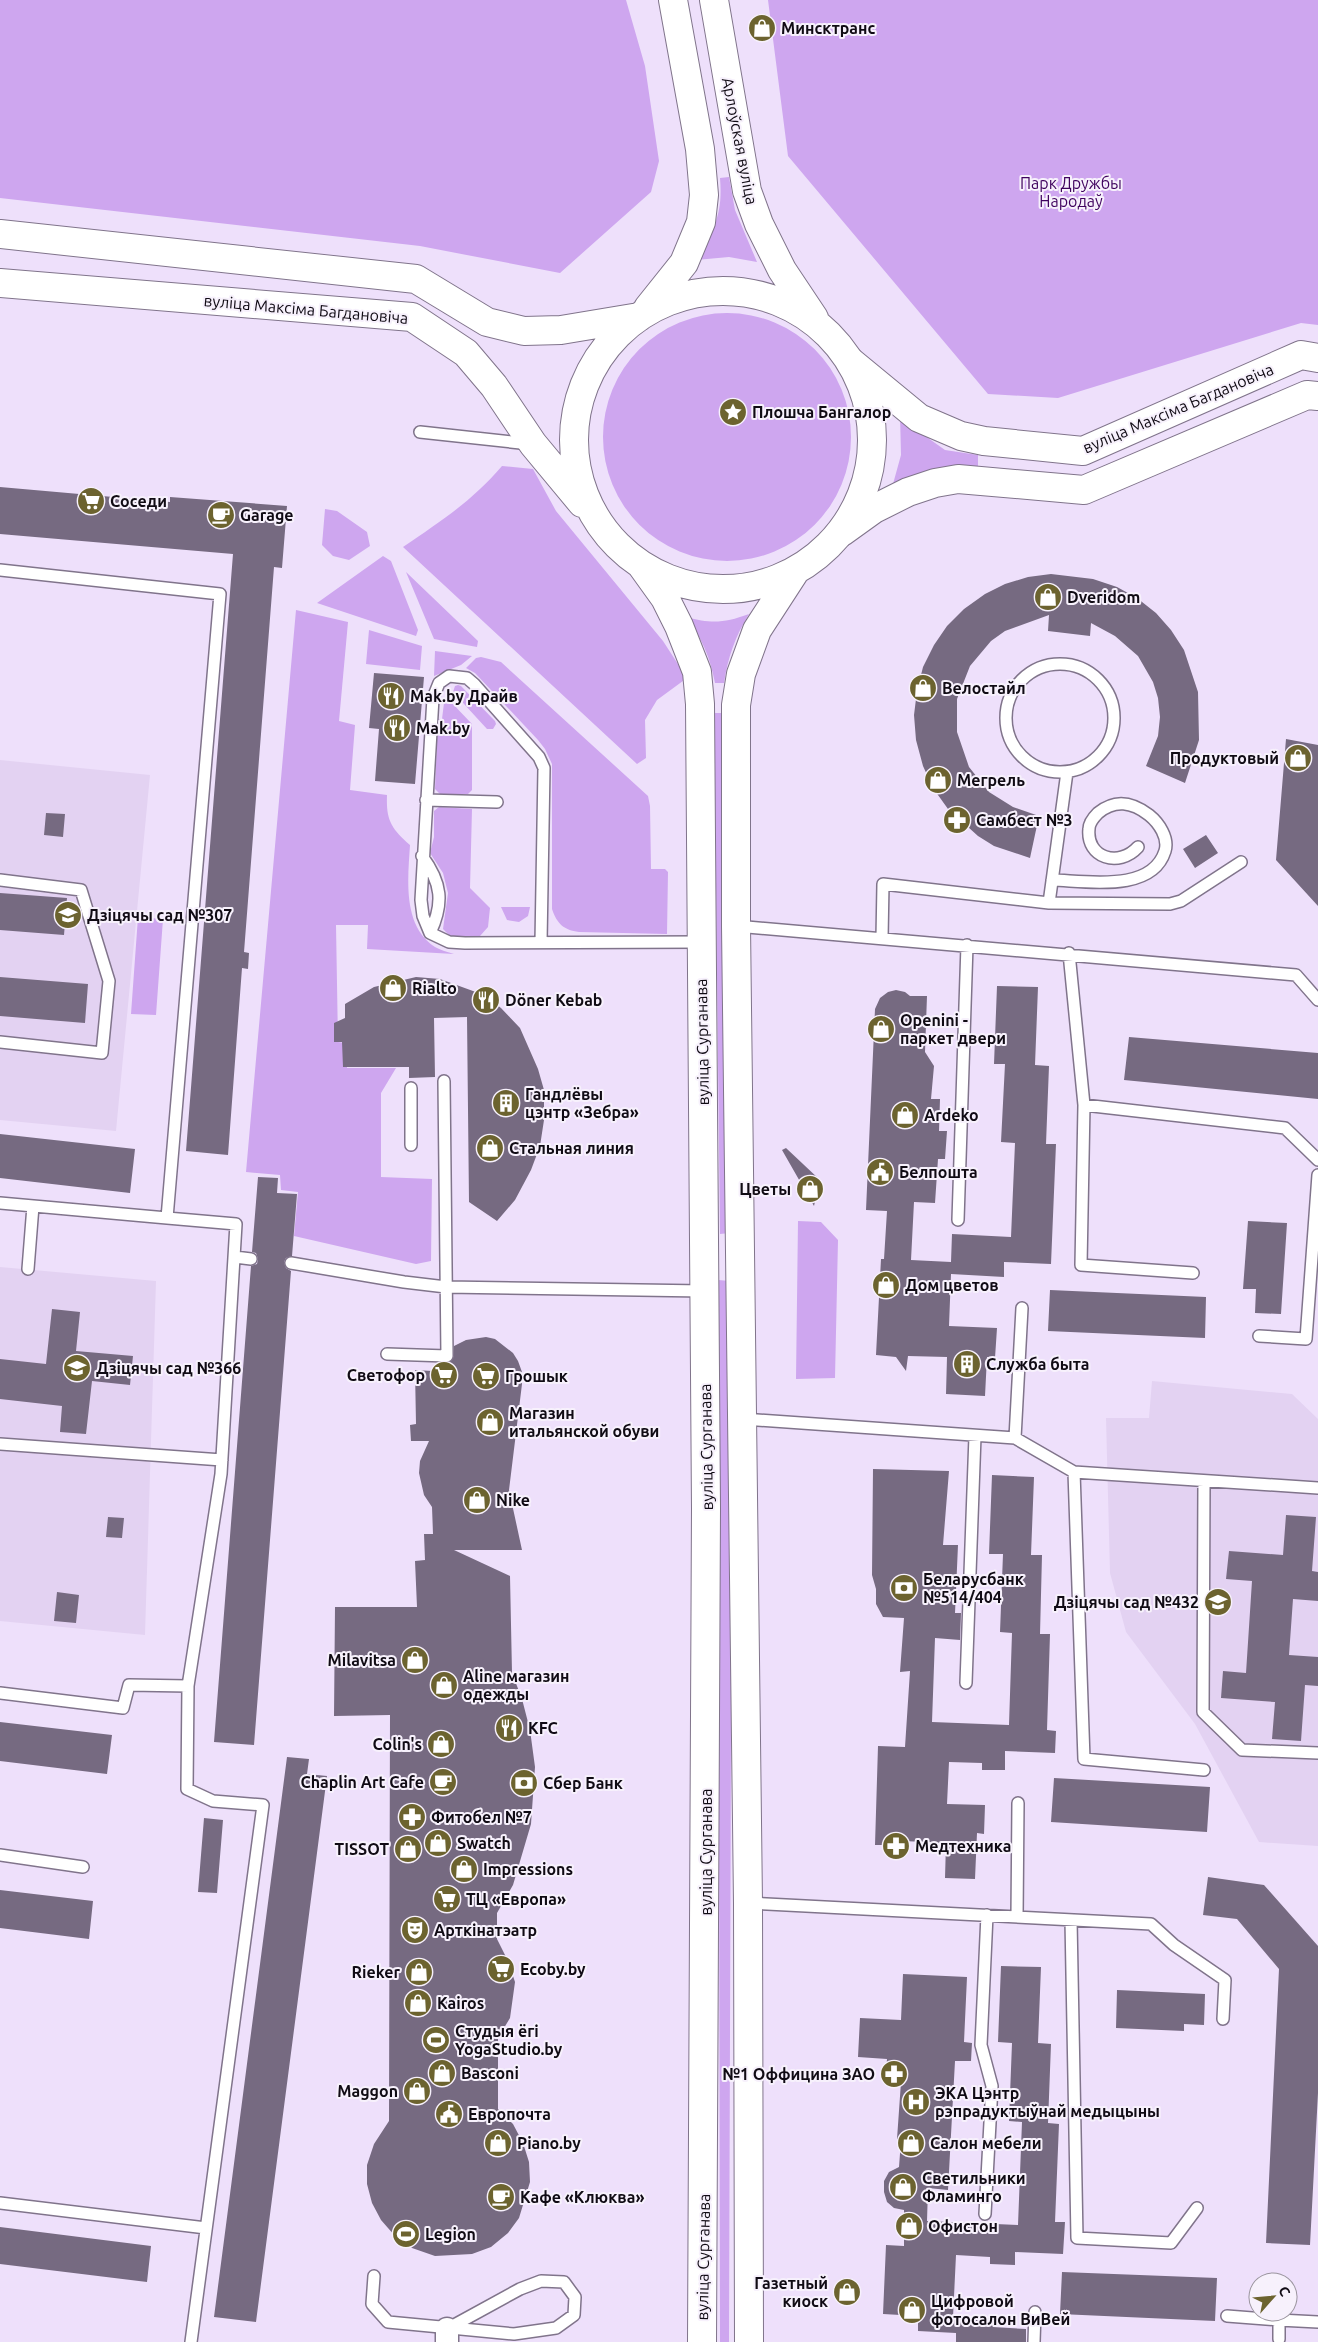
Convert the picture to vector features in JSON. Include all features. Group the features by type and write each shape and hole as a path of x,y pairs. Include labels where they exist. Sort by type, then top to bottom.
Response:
{"main road":[{"path":"673,0 700,149 703,204 701,222 684,264 642,314 594,363 583,386 577,408 574,439 578,476 587,502 605,532 626,554 642,566 683,584 714,590 744,589 794,573 819,556 842,532 874,509 908,492 935,483 958,479 1084,490 1307,395 1318,396"},
{"name":"Арлоўская вуліца","path":"714,0 746,191 759,224 782,270 819,325"},
{"path":"0,234 416,280 487,322 524,331 554,331 642,314 676,298 700,292 726,290 755,294 783,302 819,325 838,344 851,362 864,390 873,438 871,461 858,507 842,532"},
{"name":"вуліца Максіма Багдановіча","path":"0,283 412,317 466,353 494,386 534,444 605,532"},
{"name":"вуліца Максіма Багдановіча","path":"851,362 919,418 961,436 984,441 1082,451 1301,356 1318,358"},
{"name":"вуліца Сурганава","path":"642,566 665,598 697,672 700,704 700,942 706,1508 702,2342"},
{"path":"749,2342 748,1903 736,926 736,705 741,674 757,630 794,573"}],"lane":[{"path":"420,432 534,444"},
{"path":"0,570 220,594 167,1218"},
{"path":"1048,664 1066,664 1079,667 1097,678 1108,692 1114,709 1114,726 1108,743 1098,757 1084,767 1067,772 1048,772 1031,764 1017,752 1008,736 1005,717 1012,693 1018,683 1032,671 1048,664"},
{"path":"541,942 544,768 539,758 467,678 449,676 439,684 435,692 426,800 421,900 423,916 430,933 449,942 541,942 700,942"},
{"path":"1049,903 1067,772"},
{"path":"426,800 497,802"},
{"path":"1052,880 1126,881 1147,874 1161,862 1166,848 1164,833 1154,819 1138,806 1121,803 1108,805 1093,817 1089,829 1091,842 1098,852 1109,859 1121,859 1131,856 1138,847"},
{"path":"422,856 434,871 439,896 439,911 430,933"},
{"path":"882,938 883,884 1049,903 1170,904 1181,901 1240,862"},
{"path":"0,880 81,890 108,981 102,1053 0,1042"},
{"path":"736,926 1069,953 1296,975 1318,1000"},
{"path":"958,1220 967,945"},
{"path":"1069,953 1084,1105 1081,1265 1193,1273"},
{"path":"387,1354 446,1356 444,1081"},
{"path":"411,1088 411,1144"},
{"path":"1084,1105 1285,1128 1318,1160"},
{"path":"1259,1336 1306,1339 1318,1174"},
{"path":"0,1203 236,1224 222,1460 188,1686 187,1789 213,1801 263,1806 191,2342"},
{"path":"28,1269 33,1206"},
{"path":"235,1257 251,1259"},
{"path":"291,1263 404,1282 446,1286 704,1291"},
{"path":"1015,1438 1022,1308"},
{"path":"743,1420 1015,1438 1074,1472 1318,1488"},
{"path":"966,1682 974,1436"},
{"path":"0,1444 222,1460"},
{"path":"1074,1472 1084,1759 1204,1770"},
{"path":"1204,1481 1203,1712 1242,1750 1318,1754"},
{"path":"0,1693 123,1708 129,1685 188,1686"},
{"path":"1017,1917 1018,1803"},
{"path":"0,1855 83,1866"},
{"path":"748,1903 1151,1924 1174,1945 1226,1980 1223,2020"},
{"path":"984,2214 992,2086 981,2045 987,1915"},
{"path":"1071,1920 1077,2238 1171,2243 1197,2208"},
{"path":"0,2203 206,2228"},
{"path":"374,2276 372,2304 388,2322 447,2335 514,2334 556,2328 574,2315 575,2297 564,2282 541,2281 520,2289 447,2335"},
{"path":"1034,2342 1035,2312"},
{"path":"1227,2316 1248,2318"},
{"path":"1298,2321 1318,2322"},
{"path":"1279,2322 1279,2339"}],"shaded area":[{"name":"Дзіцячы сад №307","path":"0,760 150,775 116,1131 0,1120"},
{"name":"Дзіцячы сад №366","path":"0,1267 156,1281 145,1635 0,1621"},
{"name":"Дзіцячы сад №432","path":"1152,1381 1292,1394 1318,1419 1318,1846 1259,1842 1195,1724 1126,1632 1110,1573 1106,1418 1149,1418"}],"green space":[{"path":"0,0 626,0 645,66 659,161 651,192 560,273 420,246 0,198"},
{"name":"Парк Дружбы Народаў","path":"768,0 1318,0 1318,325 1301,323 1058,398 988,394 788,156"},
{"path":"729,177 735,210 757,262 729,257 696,260 716,221 720,202 720,178"},
{"name":"Плошча Бангалор","path":"727,313 763,319 785,328 805,341 823,359 836,379 845,401 851,437 845,473 836,495 823,515 805,533 785,546 763,555 727,561 691,555 669,546 649,533 631,515 618,495 609,473 603,437 609,401 618,379 631,359 649,341 669,328 691,319"},
{"path":"900,415 911,426 945,450 978,455 978,467 944,467 934,469 915,474 893,484 901,455"},
{"path":"502,466 533,469 556,511 663,641 687,678 657,700 645,720 646,758 637,764 403,547 467,501"},
{"path":"325,509 337,511 367,532 370,546 349,560 333,556 322,545"},
{"path":"383,556 391,561 418,630 416,636 317,603"},
{"path":"406,572 478,641 477,647 434,639"},
{"path":"296,610 348,622 339,721 355,725 350,790 387,795 391,823 398,834 410,845 408,872 409,900 417,927 424,938 435,947 454,954 367,949 368,925 336,925 338,1042 346,1043 347,1068 396,1068 381,1093 381,1177 432,1179 431,1261 416,1264 294,1236 298,1192 281,1190 280,1175 246,1172"},
{"path":"749,614 733,647 724,683 715,683 705,648 686,617 703,621 718,621"},
{"path":"369,630 422,646 420,670 366,664"},
{"path":"435,651 472,656 461,665 434,676"},
{"path":"481,657 501,662 648,796 650,806 651,869 665,869 668,872 667,934 579,932 565,928 556,919 552,909 552,764 545,749 538,740 475,673 466,668 476,658"},
{"path":"458,685 495,721 496,724 493,729 487,729 453,692 455,686"},
{"path":"447,700 472,724 472,790 468,794 440,794 435,789 438,719 442,719 444,703"},
{"path":"714,713 726,713 730,1233 720,1234"},
{"path":"439,807 472,809 470,888 490,908 488,927 480,936 450,936 443,929 448,893 443,873 430,853 434,837 434,811"},
{"path":"501,907 530,907 528,916 519,922 507,920"},
{"path":"138,917 163,919 156,1015 131,1014"},
{"path":"798,1221 821,1222 838,1240 835,1378 796,1379"},
{"path":"718,1280 730,1281 732,1422 729,2342 720,2342"}],"building":[{"path":"0,487 170,502 170,497 287,506 282,568 274,567 244,952 249,953 248,969 242,968 228,1155 186,1151 233,554 0,534"},
{"path":"1051,574 1093,579 1117,587 1137,598 1156,613 1171,630 1184,650 1198,692 1199,740 1185,783 1146,766 1158,736 1160,717 1158,698 1153,682 1138,656 1115,636 1091,623 1090,636 1048,631 1049,615 1005,631 991,641 970,666 957,699 957,732 969,767 989,792 1013,807 1039,816 1030,858 994,846 978,836 948,809 933,788 923,766 916,740 914,715 923,667 934,645 947,626 964,609 985,594 1005,584 1028,577"},
{"name":"Mak.by","path":"374,673 424,677 415,784 375,781 379,729 369,728"},
{"path":"1286,739 1318,745 1318,906 1276,860"},
{"path":"46,813 65,814 63,837 44,835"},
{"path":"1206,835 1218,853 1195,868 1183,849"},
{"path":"0,893 67,898 64,935 0,930"},
{"path":"0,977 88,984 85,1023 0,1016"},
{"name":"Гандлёвы цэнтр «Зебра»","path":"416,977 440,979 484,995 501,1008 520,1028 538,1069 544,1090 544,1120 540,1146 531,1170 515,1200 497,1221 469,1202 467,1017 434,1018 435,1077 409,1078 409,1067 343,1067 342,1042 334,1042 334,1023 345,1018 345,1004 374,987"},
{"path":"997,986 1038,987 1035,1065 1049,1066 1046,1144 1056,1144 1051,1264 1004,1262 1004,1277 951,1274 949,1326 997,1328 995,1358 987,1357 985,1396 946,1394 947,1357 908,1356 906,1371 896,1357 876,1355 881,1259 884,1259 887,1211 866,1210 875,1009 880,998 888,992 896,990 905,992 910,996 927,996 925,1052 934,1066 931,1099 940,1099 939,1131 947,1131 945,1159 938,1159 935,1203 914,1202 911,1260 951,1262 952,1234 1011,1237 1015,1143 1001,1142 1005,1064 994,1064"},
{"path":"1129,1037 1318,1053 1318,1099 1124,1080"},
{"path":"0,1134 135,1149 130,1193 0,1178"},
{"path":"786,1148 820,1180 814,1206 782,1150"},
{"path":"258,1177 278,1178 277,1193 297,1194 292,1256 286,1258 284,1262 286,1268 291,1271 254,1745 214,1742 251,1266 257,1264 258,1259 256,1253 252,1252"},
{"path":"1248,1221 1287,1223 1281,1314 1255,1313 1256,1289 1243,1289"},
{"path":"1050,1290 1206,1297 1205,1338 1048,1331"},
{"path":"52,1309 80,1312 76,1351 133,1356 130,1385 92,1381 86,1434 60,1432 62,1406 0,1399 0,1359 46,1364"},
{"name":"ТЦ «Европа»","path":"486,1337 495,1339 513,1353 522,1372 509,1490 522,1550 454,1550 510,1576 512,1673 522,1699 530,1730 535,1767 531,1824 513,1885 497,1913 497,1939 508,1961 515,1982 510,2018 498,2038 498,2109 513,2124 523,2143 529,2162 530,2182 519,2218 508,2233 491,2247 472,2254 435,2256 412,2248 395,2236 381,2220 372,2203 367,2184 367,2165 374,2144 389,2121 390,1715 334,1716 335,1607 417,1607 415,1561 425,1560 424,1534 433,1534 432,1507 424,1495 419,1473 420,1461 429,1441 411,1441 410,1425 416,1424 415,1370 450,1372 449,1363 454,1356 454,1346 466,1340"},
{"path":"873,1469 949,1471 943,1545 958,1545 955,1613 961,1613 960,1640 935,1638 932,1722 1009,1725 1012,1633 1000,1632 1003,1554 989,1554 992,1475 1034,1477 1031,1555 1042,1555 1040,1634 1050,1634 1047,1730 1056,1731 1055,1753 1005,1751 1005,1770 982,1770 982,1763 949,1762 947,1804 985,1805 984,1834 977,1833 975,1879 945,1878 946,1843 903,1841 902,1854 890,1845 875,1845 878,1746 905,1747 910,1671 900,1672 904,1618 883,1617 876,1604 876,1589 872,1575"},
{"path":"1286,1515 1316,1517 1312,1571 1318,1572 1318,1601 1293,1599 1289,1655 1318,1657 1318,1686 1305,1685 1301,1741 1272,1739 1275,1702 1221,1698 1223,1671 1246,1673 1252,1581 1226,1579 1229,1551 1283,1555"},
{"path":"108,1517 124,1518 122,1538 106,1537"},
{"path":"57,1592 79,1595 76,1623 54,1621"},
{"path":"0,1722 112,1735 107,1774 0,1761"},
{"path":"287,1757 309,1759 307,1774 327,1776 256,2322 214,2317"},
{"path":"1054,1778 1210,1787 1207,1832 1051,1822"},
{"path":"204,1818 223,1820 217,1893 198,1892"},
{"path":"1208,1877 1264,1885 1318,1946 1318,2093 1310,2245 1266,2243 1279,1969 1237,1919 1203,1915"},
{"path":"0,1890 93,1901 89,1939 0,1928"},
{"path":"1001,1966 1041,1967 1038,2043 1051,2044 1048,2123 1059,2124 1055,2222 1065,2222 1063,2254 1015,2252 1015,2265 990,2264 990,2257 956,2255 953,2317 993,2318 993,2327 1026,2329 1026,2342 956,2342 956,2333 918,2331 918,2316 883,2314 886,2245 904,2246 904,2210 894,2208 887,2202 884,2192 884,2181 889,2172 899,2167 901,2140 897,2139 901,2082 885,2082 887,2059 858,2057 860,2018 901,2020 903,1974 967,1977 964,2042 972,2043 971,2061 955,2061 948,2190 928,2188 927,2221 1018,2225 1022,2122 1009,2121 1012,2043 998,2042"},
{"path":"1117,1990 1205,1994 1204,2025 1184,2024 1184,2031 1116,2028"},
{"path":"0,2227 151,2246 147,2282 0,2264"},
{"path":"1062,2272 1217,2278 1215,2321 1060,2314"}],"place":[{"name":"Минсктранс","path":"762,28"},
{"name":"Плошча Бангалор","path":"733,412"},
{"name":"Соседи","path":"91,501"},
{"name":"Garage","path":"221,515"},
{"name":"Dveridom","path":"1048,597"},
{"name":"Велостайл","path":"923,688"},
{"name":"Маk.by Драйв","path":"391,696"},
{"name":"Mak.by","path":"397,728"},
{"name":"Продуктовый","path":"1298,758"},
{"name":"Мегрель","path":"938,780"},
{"name":"Самбест №3","path":"957,820"},
{"name":"Дзіцячы сад №307","path":"68,915"},
{"name":"Rialto","path":"393,988"},
{"name":"Döner Kebab","path":"486,1000"},
{"name":"Openini - паркет двери","path":"881,1029"},
{"name":"Гандлёвы цэнтр «Зебра»","path":"506,1103"},
{"name":"Ardeko","path":"905,1115"},
{"name":"Стальная линия","path":"490,1148"},
{"name":"Белпошта","path":"880,1172"},
{"name":"Цветы","path":"810,1189"},
{"name":"Дом цветов","path":"886,1285"},
{"name":"Служба быта","path":"967,1364"},
{"name":"Дзіцячы сад №366","path":"77,1368"},
{"name":"Светофор","path":"444,1375"},
{"name":"Грошык","path":"486,1376"},
{"name":"Магазин итальянской обуви","path":"490,1422"},
{"name":"Nike","path":"477,1500"},
{"name":"Беларусбанк №514/404","path":"904,1588"},
{"name":"Дзіцячы сад №432","path":"1218,1602"},
{"name":"Milavitsa","path":"415,1660"},
{"name":"Aline магазин одежды","path":"444,1685"},
{"name":"KFC","path":"509,1728"},
{"name":"Colin's","path":"441,1744"},
{"name":"Chaplin Art Cafe","path":"443,1782"},
{"name":"Сбер Банк","path":"524,1783"},
{"name":"Фитобел №7","path":"412,1817"},
{"name":"Swatch","path":"438,1843"},
{"name":"Медтехника","path":"896,1846"},
{"name":"TISSOT","path":"408,1849"},
{"name":"Impressions","path":"464,1869"},
{"name":"ТЦ «Европа»","path":"447,1899"},
{"name":"Арткінатэатр","path":"415,1930"},
{"name":"Ecoby.by","path":"501,1969"},
{"name":"Rieker","path":"419,1972"},
{"name":"Kairos","path":"418,2003"},
{"name":"Студыя ёгі YogaStudio.by","path":"436,2040"},
{"name":"Basconi","path":"442,2073"},
{"name":"№1 Оффицина ЗАО","path":"894,2074"},
{"name":"Maggon","path":"417,2091"},
{"name":"ЭКА Цэнтр рэпрадуктыўнай медыцыны","path":"916,2102"},
{"name":"Европочта","path":"449,2114"},
{"name":"Piano.by","path":"498,2143"},
{"name":"Салон мебели","path":"911,2143"},
{"name":"Светильники Фламинго","path":"903,2187"},
{"name":"Кафе «Клюква»","path":"501,2197"},
{"name":"Офистон","path":"909,2226"},
{"name":"Legion","path":"406,2234"},
{"name":"Газетный киоск","path":"847,2292"},
{"name":"Цифровой фотосалон ВиВей","path":"912,2310"}]}
